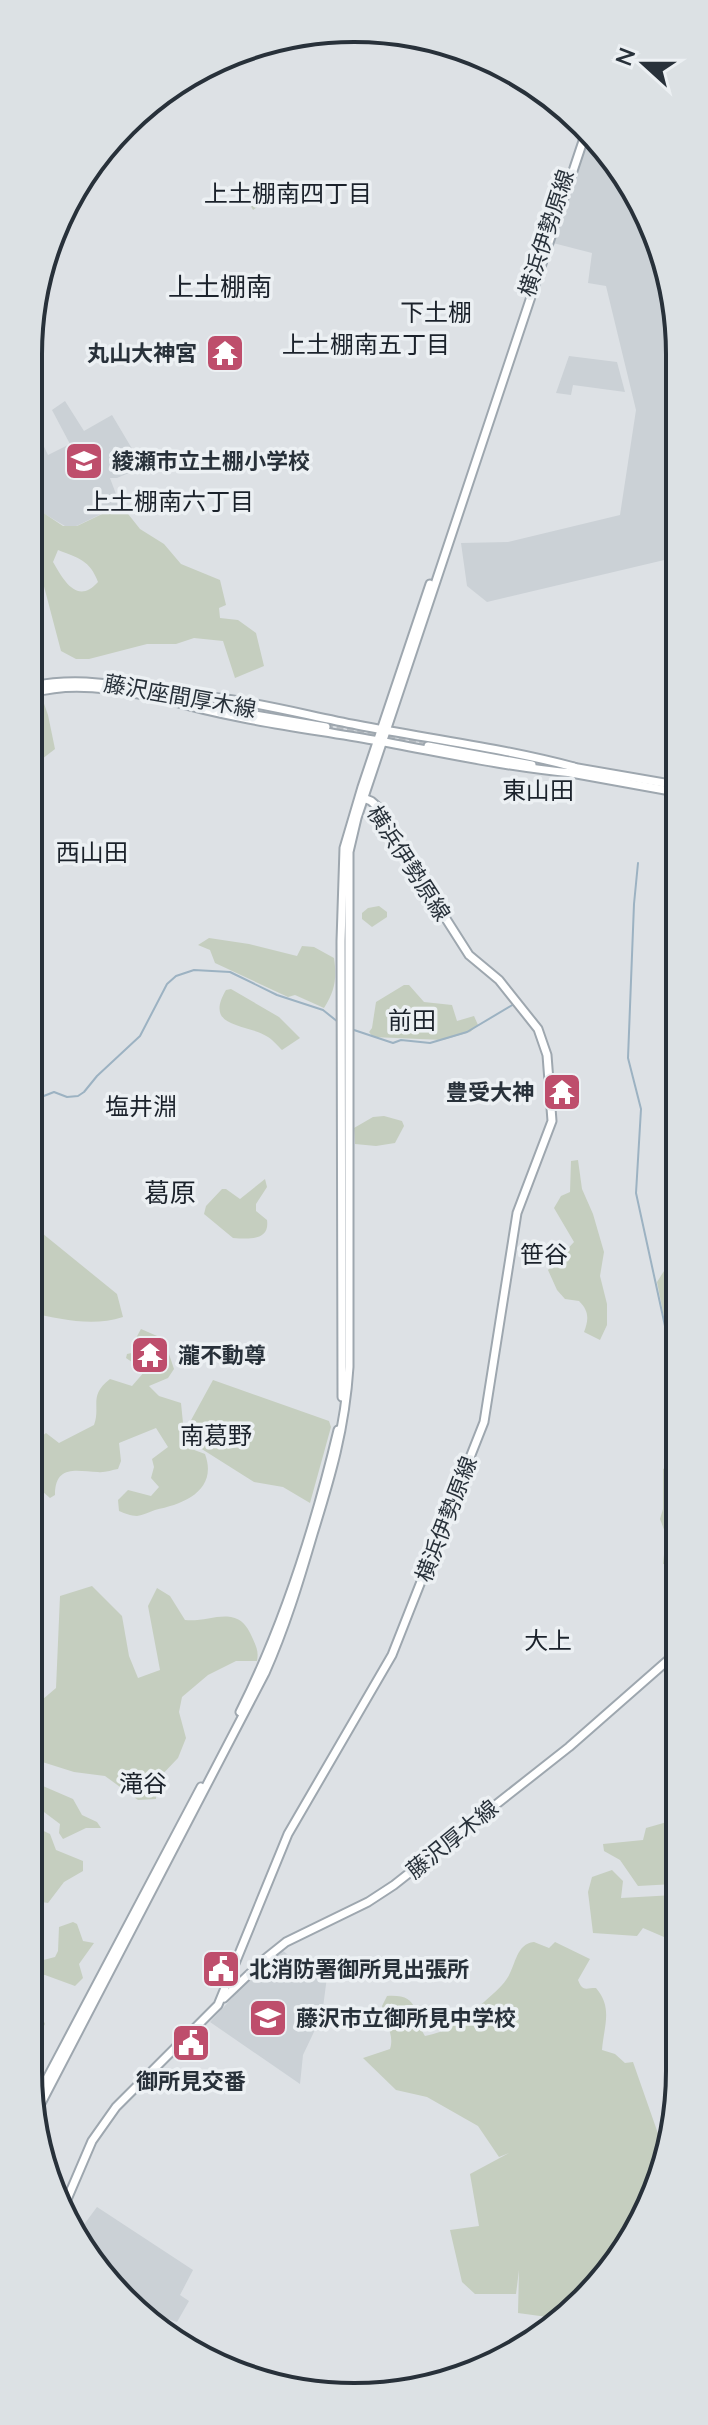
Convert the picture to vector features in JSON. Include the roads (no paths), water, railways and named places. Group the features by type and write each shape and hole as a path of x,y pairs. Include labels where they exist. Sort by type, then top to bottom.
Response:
{"main road":[{"name":"横浜伊勢原線","path":"43,2086 261,1669 286,1606 337,1433 344,1374 343,863 348,834 581,139"},
{"name":"藤沢座間厚木線","path":"42,684 98,681 327,725"},
{"name":"藤沢座間厚木線","path":"42,691 59,687 87,687 169,697"},
{"path":"169,697 205,696 525,754 574,770 666,790"},
{"path":"169,697 196,709 523,769 574,770"},
{"path":"428,744 666,784"},
{"name":"横浜伊勢原線","path":"68,2196 92,2141 116,2107 218,2005 288,1834 392,1655 487,1410 517,1213 552,1121 547,1055 538,1029 499,980 469,955 392,834 379,808 361,797"},
{"name":"横浜伊勢原線","path":"44,2098 265,1673 291,1610 340,1445 349,1367 348,864 361,797"},
{"name":"藤沢厚木線","path":"218,2005 286,1942 368,1902 394,1885 578,1739 666,1662"}],"waterway":[{"path":"638,863 628,1058 641,1109 636,1193 666,1330"},
{"path":"42,1097 54,1092 67,1097 84,1092 140,1036 167,984 176,976 194,970 230,972 277,995 323,1010 338,1022"},
{"path":"351,1029 393,1043 401,1040 430,1043 467,1032 514,1004"}],"tunnel":[{"path":"326,727 428,746"}],"place":[{"name":"丸山大神宮","path":"225,353"},
{"name":"綾瀬市立土棚小学校","path":"84,461"},
{"name":"豊受大神","path":"562,1092"},
{"name":"瀧不動尊","path":"150,1355"},
{"name":"北消防署御所見出張所","path":"221,1969"},
{"name":"藤沢市立御所見中学校","path":"268,2018"},
{"name":"御所見交番","path":"191,2043"}],"district":[{"name":"上土棚南四丁目","path":"288,194"},
{"name":"上土棚南","path":"220,287"},
{"name":"下土棚","path":"436,313"},
{"name":"上土棚南五丁目","path":"366,345"},
{"name":"上土棚南六丁目","path":"170,502"},
{"name":"東山田","path":"538,791"},
{"name":"西山田","path":"92,853"},
{"name":"前田","path":"412,1021"},
{"name":"塩井淵","path":"141,1107"},
{"name":"葛原","path":"170,1193"},
{"name":"笹谷","path":"544,1255"},
{"name":"南葛野","path":"216,1436"},
{"name":"大上","path":"548,1641"},
{"name":"滝谷","path":"143,1784"}]}
